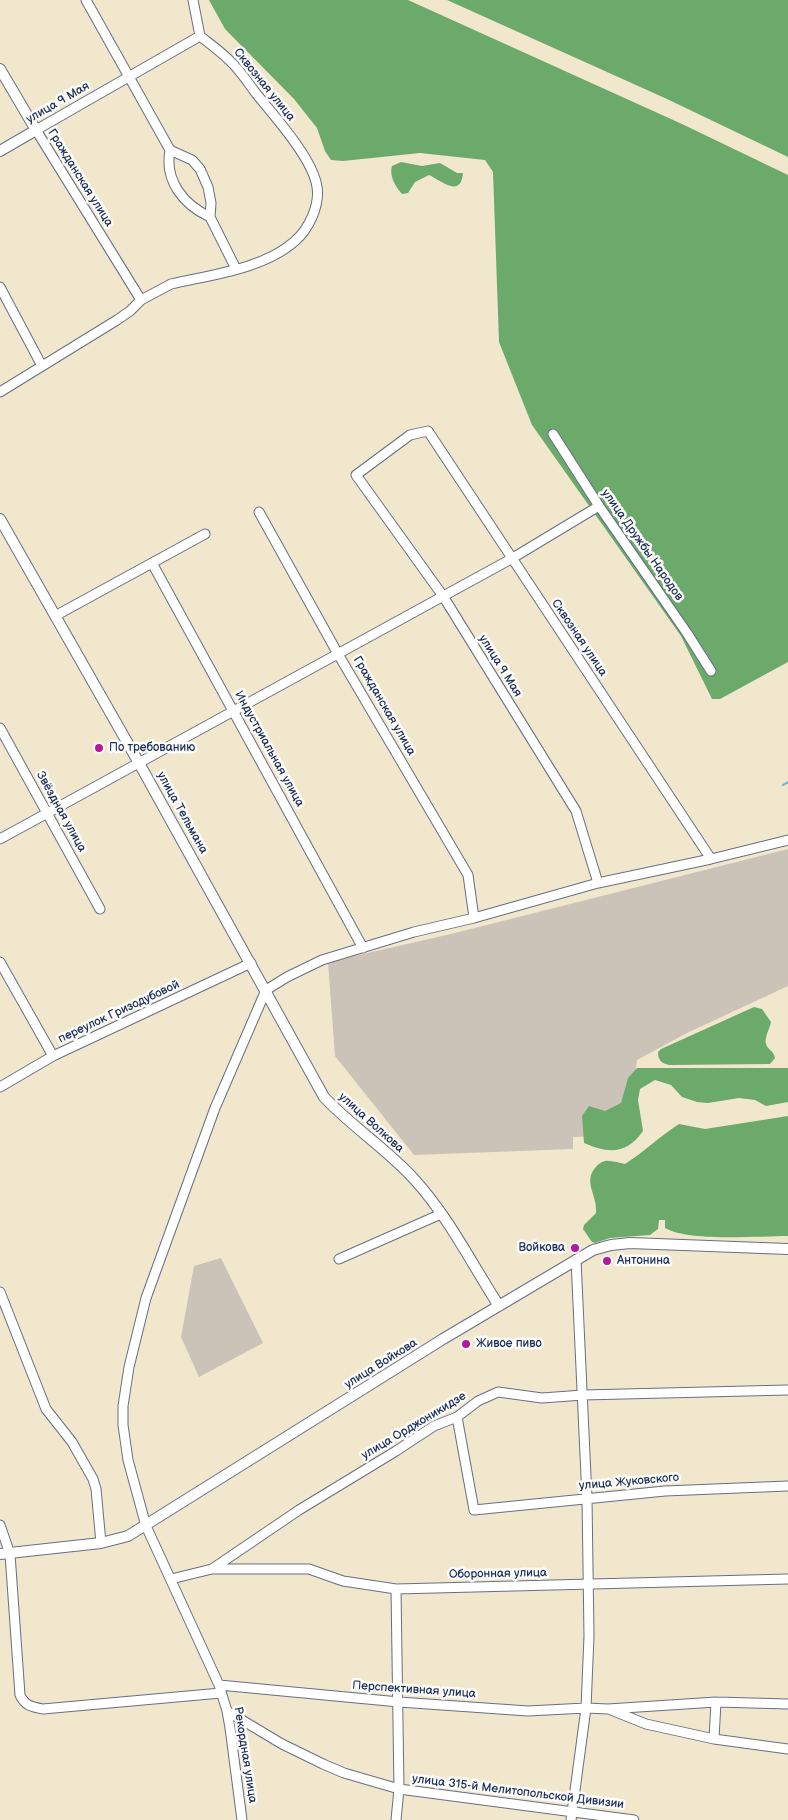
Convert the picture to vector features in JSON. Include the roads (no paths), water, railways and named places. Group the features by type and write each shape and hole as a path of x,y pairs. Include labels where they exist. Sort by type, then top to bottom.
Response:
{"street":[{"path":"0,392 117,320 141,300 170,284 236,268 210,217 211,203 208,187 200,169 192,160 170,150 86,0"},
{"path":"193,0 200,36"},
{"name":"улица 9 Мая","path":"0,151 200,36"},
{"name":"Сквозная улица","path":"200,36 231,61 289,136 308,164 317,188 316,203 312,215 296,241 280,252 258,262 236,268"},
{"name":"Гражданская улица","path":"0,69 141,300"},
{"path":"170,150 168,165 176,189 194,208 210,217"},
{"path":"0,287 42,366"},
{"name":"улица 9 Мая","path":"428,431 410,435 356,475 443,596 576,811 598,883"},
{"name":"Сквозная улица","path":"428,431 711,859"},
{"name":"улица Дружбы Народов","path":"553,434 599,506 688,633 711,671"},
{"path":"0,839 511,559 599,506"},
{"name":"Гражданская улица","path":"259,512 338,654 468,875 474,918"},
{"name":"улица Тельмана","path":"0,518 266,990"},
{"path":"55,616 205,534"},
{"name":"Индустриальная улица","path":"152,563 363,948"},
{"name":"Звёздная улица","path":"0,728 100,909"},
{"path":"266,990 313,964 414,932 474,918 598,883 711,859 788,840"},
{"path":"0,962 53,1056"},
{"name":"переулок Гризодубовой","path":"0,1087 53,1056 251,963"},
{"name":"улица Волкова","path":"266,990 324,1097 340,1115 414,1179 441,1214 499,1306"},
{"name":"Рекордная улица","path":"242,1820 227,1711 220,1689 146,1526 128,1460 123,1425 123,1406 128,1367 146,1298 215,1108 266,990"},
{"path":"339,1260 441,1214"},
{"name":"улица Войкова","path":"5,1554 101,1543 128,1536 499,1306 593,1250 611,1245 630,1243 788,1249"},
{"path":"572,1816 586,1708 589,1636 587,1498 576,1260"},
{"path":"0,1292 46,1409 72,1442 93,1479 96,1489 101,1543"},
{"name":"улица Орджоникидзе","path":"171,1579 212,1569 299,1510 434,1426 457,1417 478,1400 498,1392 542,1398 583,1395 788,1390"},
{"name":"улица Жуковского","path":"457,1417 474,1510 700,1489 788,1486"},
{"path":"0,1525 5,1554"},
{"name":"Перспективная улица","path":"5,1554 20,1695 30,1707 43,1709 220,1689 528,1711 586,1708 608,1709 716,1702 788,1704"},
{"name":"Оборонная улица","path":"212,1569 309,1569 343,1581 396,1588 788,1579"},
{"path":"396,1588 399,1702 399,1789 396,1820"},
{"path":"714,1739 716,1702"},
{"name":"Перспективная улица","path":"608,1709 646,1724 714,1739 788,1749"},
{"name":"улица 315-й Мелитопольской Дивизии","path":"227,1711 282,1744 323,1764 344,1773 399,1789 572,1816 634,1820"}],"waterway":[{"path":"783,785 788,782"}],"place":[{"name":"По требованию","path":"99,748"},
{"name":"Войкова","path":"575,1248"},
{"name":"Антонина","path":"607,1261"},
{"name":"Живое пиво","path":"466,1344"}]}
